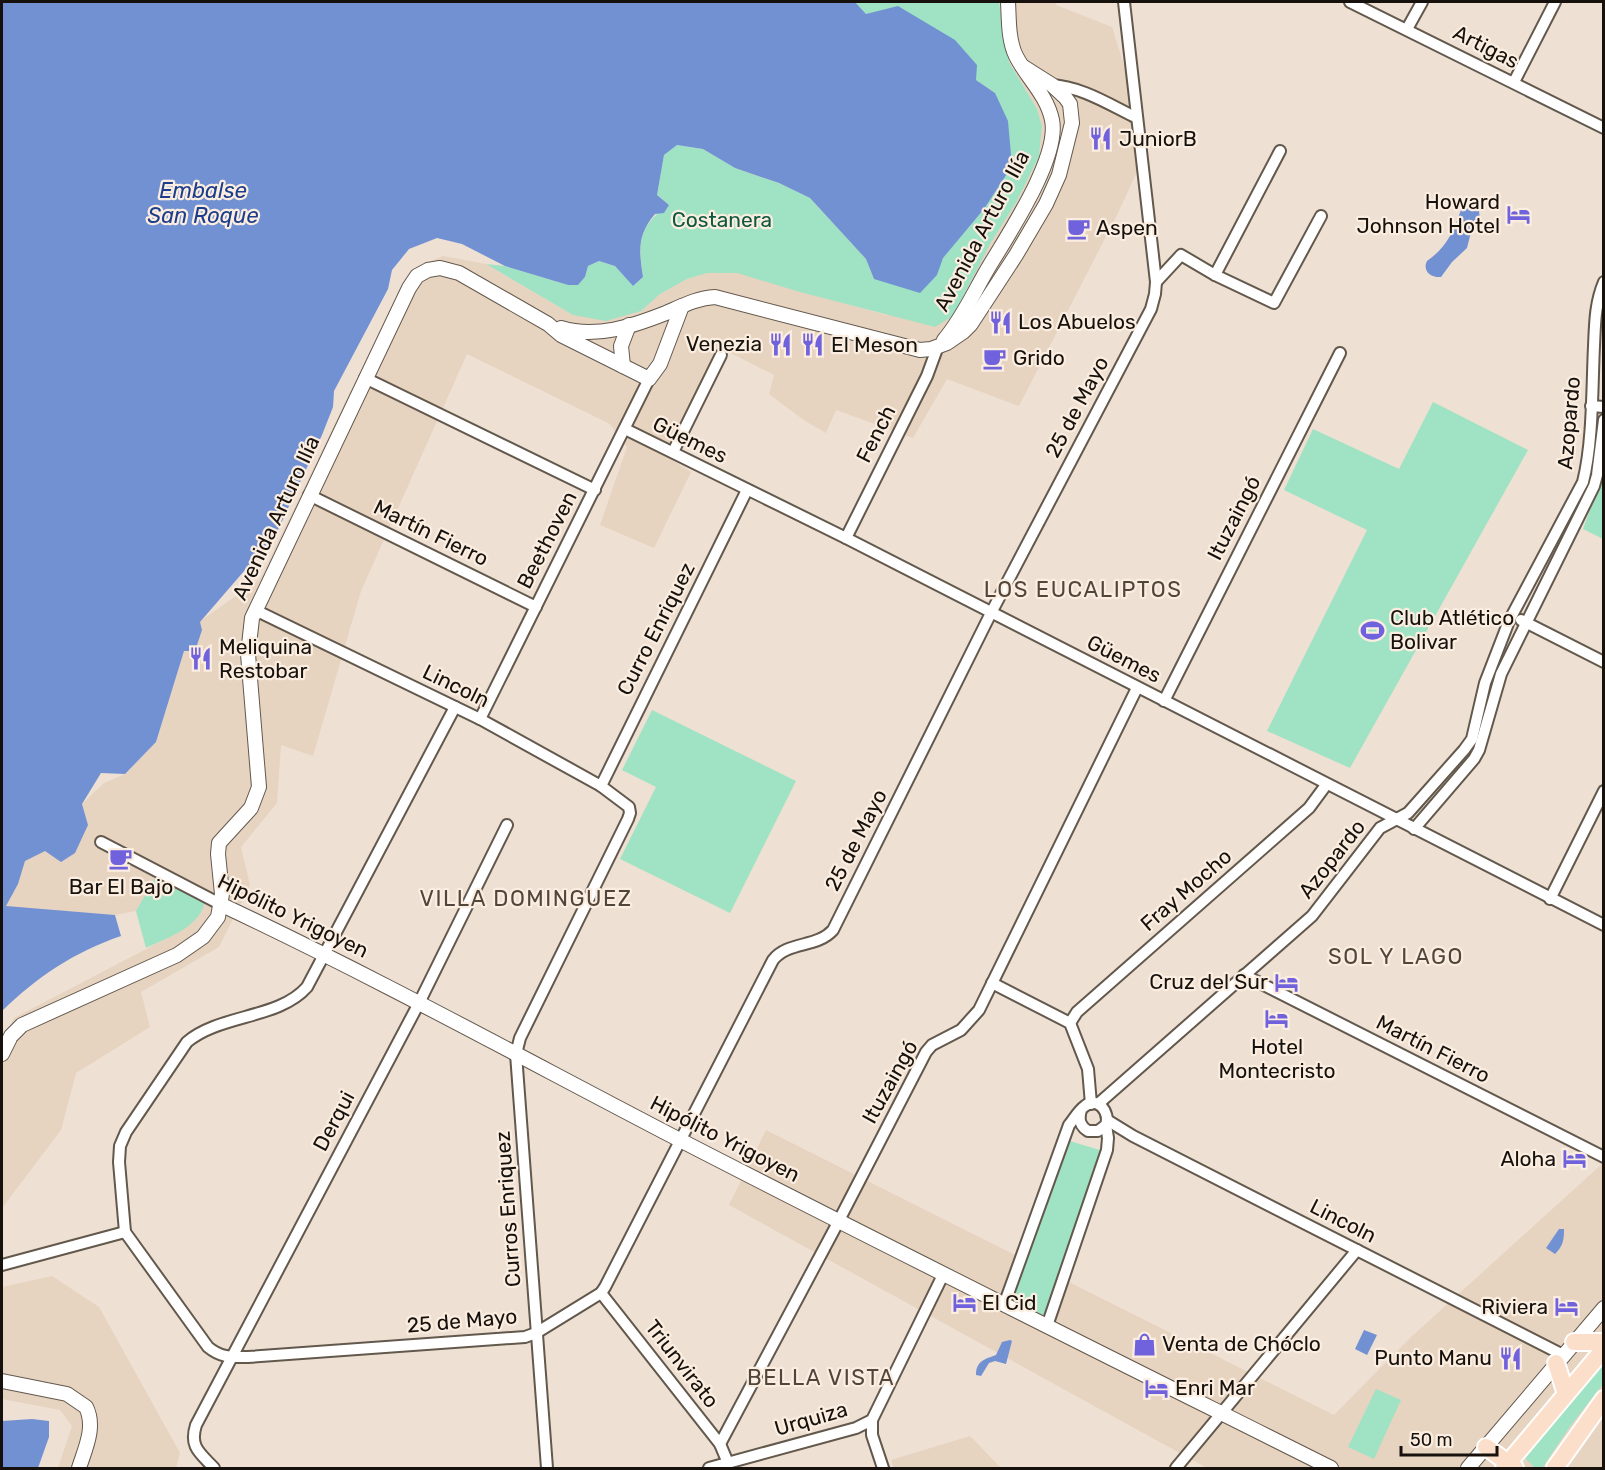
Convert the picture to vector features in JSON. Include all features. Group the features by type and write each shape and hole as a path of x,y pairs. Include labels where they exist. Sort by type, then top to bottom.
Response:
{"main road":[{"name":"Avenida Arturo Ilía","path":"548,324 579,333 598,333 629,325 701,298 721,298 920,350 938,346 955,338 971,324 1016,255 1055,187 1064,161 1073,114 1065,97 1046,88 1022,66 1015,55 1008,2"},
{"name":"Avenida Arturo Ilía","path":"938,346 954,328 974,296 1043,167 1050,141 1052,121 1046,88"},
{"name":"Avenida Arturo Ilía","path":"222,905 219,843 251,808 259,787 248,654 249,630 255,610 408,288 417,276 428,270 440,268 459,273 548,324 561,335 649,379"},
{"path":"649,379 660,364 682,306"},
{"path":"623,366 621,346 629,325"},
{"path":"2,1054 12,1035 22,1025 142,972 192,946 212,928 222,905"},
{"name":"Hipólito Yrigoyen","path":"222,905 324,953 943,1275 1331,1468"},
{"path":"1468,1468 1604,1308"},
{"path":"1564,1353 1604,1342"},
{"path":"1486,1447 1509,1467 1604,1349"},
{"path":"1564,1353 1566,1394"},
{"path":"2,1381 67,1394 86,1407 90,1433 79,1468"},
{"path":"1555,1468 1604,1399"}],"street":[{"name":"25 de Mayo","path":"231,1358 525,1337 536,1333 601,1293 773,960 778,953 828,936 832,930 991,613 1151,309 1156,282 1124,2"},
{"name":"Artigas","path":"1350,2 1604,128"},
{"path":"1407,29 1422,2"},
{"path":"1514,82 1555,2"},
{"path":"1046,88 1063,86 1082,92 1137,118"},
{"path":"1215,275 1280,151"},
{"path":"1156,282 1181,255 1215,275 1274,303 1321,216"},
{"name":"Azopardo","path":"1095,1104 1312,916 1380,828 1408,813 1472,739 1485,683 1512,616 1583,482 1591,406 1596,306 1604,282"},
{"name":"Fench","path":"846,538 927,376 938,346"},
{"name":"Ituzaingó","path":"1164,701 1340,353"},
{"path":"673,452 721,355"},
{"path":"365,378 595,490"},
{"name":"Beethoven","path":"480,719 649,379"},
{"path":"1591,406 1604,407"},
{"name":"Azopardo","path":"1414,829 1474,759 1484,737 1501,675 1591,493 1597,475 1604,420"},
{"name":"Güemes","path":"625,429 846,538 1604,925"},
{"name":"Curro Enriquez","path":"601,786 747,490"},
{"name":"Martín Fierro","path":"309,495 536,607"},
{"name":"Lincoln","path":"255,610 480,719 601,786 629,807 630,813 519,1038 516,1054"},
{"path":"1512,616 1604,662"},
{"name":"Ituzaingó","path":"720,1444 926,1052 932,1045 966,1025 978,1010 1137,688"},
{"path":"231,1358 219,1355 208,1347 125,1232 119,1162 120,1146 126,1132 187,1042 202,1032 293,998 307,987 455,707"},
{"name":"Fray Mocho","path":"1070,1023 1077,1012 1309,808 1326,784"},
{"path":"1551,899 1604,791"},
{"name":"Derqui","path":"214,1468 195,1448 193,1435 231,1358 419,1003 507,825"},
{"name":"Hipólito Yrigoyen","path":"101,842 222,905"},
{"name":"Martín Fierro","path":"1244,975 1604,1157"},
{"path":"992,984 1070,1023 1088,1069 1095,1104"},
{"name":"Curros Enriquez","path":"516,1054 547,1468"},
{"path":"1004,1305 1069,1125 1084,1106 1095,1104 1106,1111 1107,1150 1047,1326"},
{"path":"1081,1110 1079,1120 1088,1131 1098,1131 1106,1123"},
{"name":"Lincoln","path":"1106,1123 1564,1353"},
{"path":"2,1265 125,1232"},
{"path":"1176,1468 1357,1250"},
{"name":"Urquiza","path":"709,1468 856,1428 872,1420 943,1275"},
{"name":"Triunvirato","path":"601,1293 720,1444 728,1463"},
{"path":"872,1420 872,1435 883,1468"}],"shaded area":[{"path":"1008,2 1056,2 1056,5 1112,27 1149,146 1117,215 1019,406 947,379 913,438 836,410 826,433 805,421 769,394 774,375 727,351 667,457 691,472 654,548 600,525 627,447 610,424 467,354 361,591 313,756 281,745 277,803 241,847 250,885 219,947 141,992 150,1027 76,1073 61,1130 2,1208 2,1043 14,1018 177,933 156,876 136,911 115,915 5,907 18,884 25,861 88,825 82,804 104,783 125,774 156,742 184,651 194,651 199,622 260,579 351,390 418,267 443,256 486,264 573,315 641,311 660,294 687,279 707,273 737,273 886,315 990,244 1017,201 1039,156 1042,126 1037,109 1009,62 1004,44"},
{"path":"766,1130 1334,1415 1409,1339 1603,1163 1603,1468 1207,1468 729,1205"},
{"path":"52,1276 99,1307 180,1453 176,1468 58,1468 72,1426 60,1410 2,1399 2,1287"},
{"path":"970,1436 1001,1468 894,1468 891,1460"}],"green space":[{"name":"Costanera","path":"855,2 999,2 1009,62 1037,109 1042,126 1039,156 1017,201 990,244 953,316 935,327 737,273 707,273 687,279 660,294 641,311 606,321 573,315 486,264 505,266 568,285 578,285 585,277 588,266 599,261 615,266 633,286 643,277 642,236 651,220 669,205 657,195 664,155 677,145 703,149 735,168 779,183 810,198 866,259 874,279 937,275 942,258 984,209 995,93 866,14"},
{"name":"Club Atlético Bolivar","path":"1433,402 1528,450 1350,768 1267,731 1367,530 1284,490 1313,429 1399,469"},
{"path":"1603,460 1603,539 1583,529 1600,482"},
{"path":"652,710 796,781 730,913 620,859 656,787 622,770"},
{"path":"156,876 205,899 198,917 191,924 146,948 136,911"},
{"path":"1070,1141 1103,1151 1047,1326 1004,1305"},
{"path":"1603,1362 1603,1384 1571,1425 1542,1468 1535,1468 1525,1458"},
{"path":"1376,1389 1401,1400 1374,1459 1348,1447"}],"water":[{"name":"Embalse San Roque","path":"2,2 855,2 866,14 898,6 955,40 977,65 976,80 995,93 1008,121 1012,166 984,209 943,258 937,275 920,293 874,279 866,259 810,198 779,183 735,168 703,149 677,145 664,155 657,195 669,205 664,213 655,214 645,229 640,251 643,277 633,286 615,266 599,261 588,266 585,277 578,285 568,285 505,266 462,244 437,238 409,249 392,270 388,289 334,391 333,407 322,435 276,534 200,622 202,630 195,651 184,651 156,742 125,774 101,773 82,804 88,825 75,853 61,862 45,851 25,861 18,884 6,906 115,915 121,936 104,942 57,967 29,987 2,1011"},
{"path":"1468,206 1479,211 1480,222 1470,236 1467,248 1452,262 1441,277 1431,275 1426,268 1427,261 1444,245 1461,210"},
{"path":"1559,1229 1564,1229 1563,1240 1555,1254 1546,1248"},
{"path":"1364,1330 1377,1335 1367,1355 1355,1349"},
{"path":"1012,1341 1006,1364 995,1361 989,1363 981,1376 976,1375 979,1364 996,1355 1002,1342"},
{"path":"32,1419 49,1421 49,1437 38,1468 2,1468 2,1421"}],"place":[{"name":"JuniorB","path":"1101,139"},
{"name":"Howard Johnson Hotel","path":"1518,214"},
{"name":"Aspen","path":"1078,228"},
{"name":"Los Abuelos","path":"1000,322"},
{"name":"Venezia","path":"780,344"},
{"name":"El Meson","path":"813,345"},
{"name":"Grido","path":"995,358"},
{"name":"Club Atlético Bolivar","path":"1372,630"},
{"name":"Meliquina Restobar","path":"201,659"},
{"name":"Bar El Bajo","path":"121,859"},
{"name":"Cruz del Sur","path":"1286,982"},
{"name":"Hotel Montecristo","path":"1277,1019"},
{"name":"Aloha","path":"1574,1159"},
{"name":"El Cid","path":"964,1303"},
{"name":"Riviera","path":"1566,1307"},
{"name":"Venta de Chóclo","path":"1144,1344"},
{"name":"Punto Manu","path":"1510,1358"},
{"name":"Enri Mar","path":"1157,1388"}],"district":[{"name":"LOS EUCALIPTOS","path":"1083,589"},
{"name":"VILLA DOMINGUEZ","path":"526,898"},
{"name":"SOL Y LAGO","path":"1396,956"},
{"name":"BELLA VISTA","path":"821,1377"}]}
